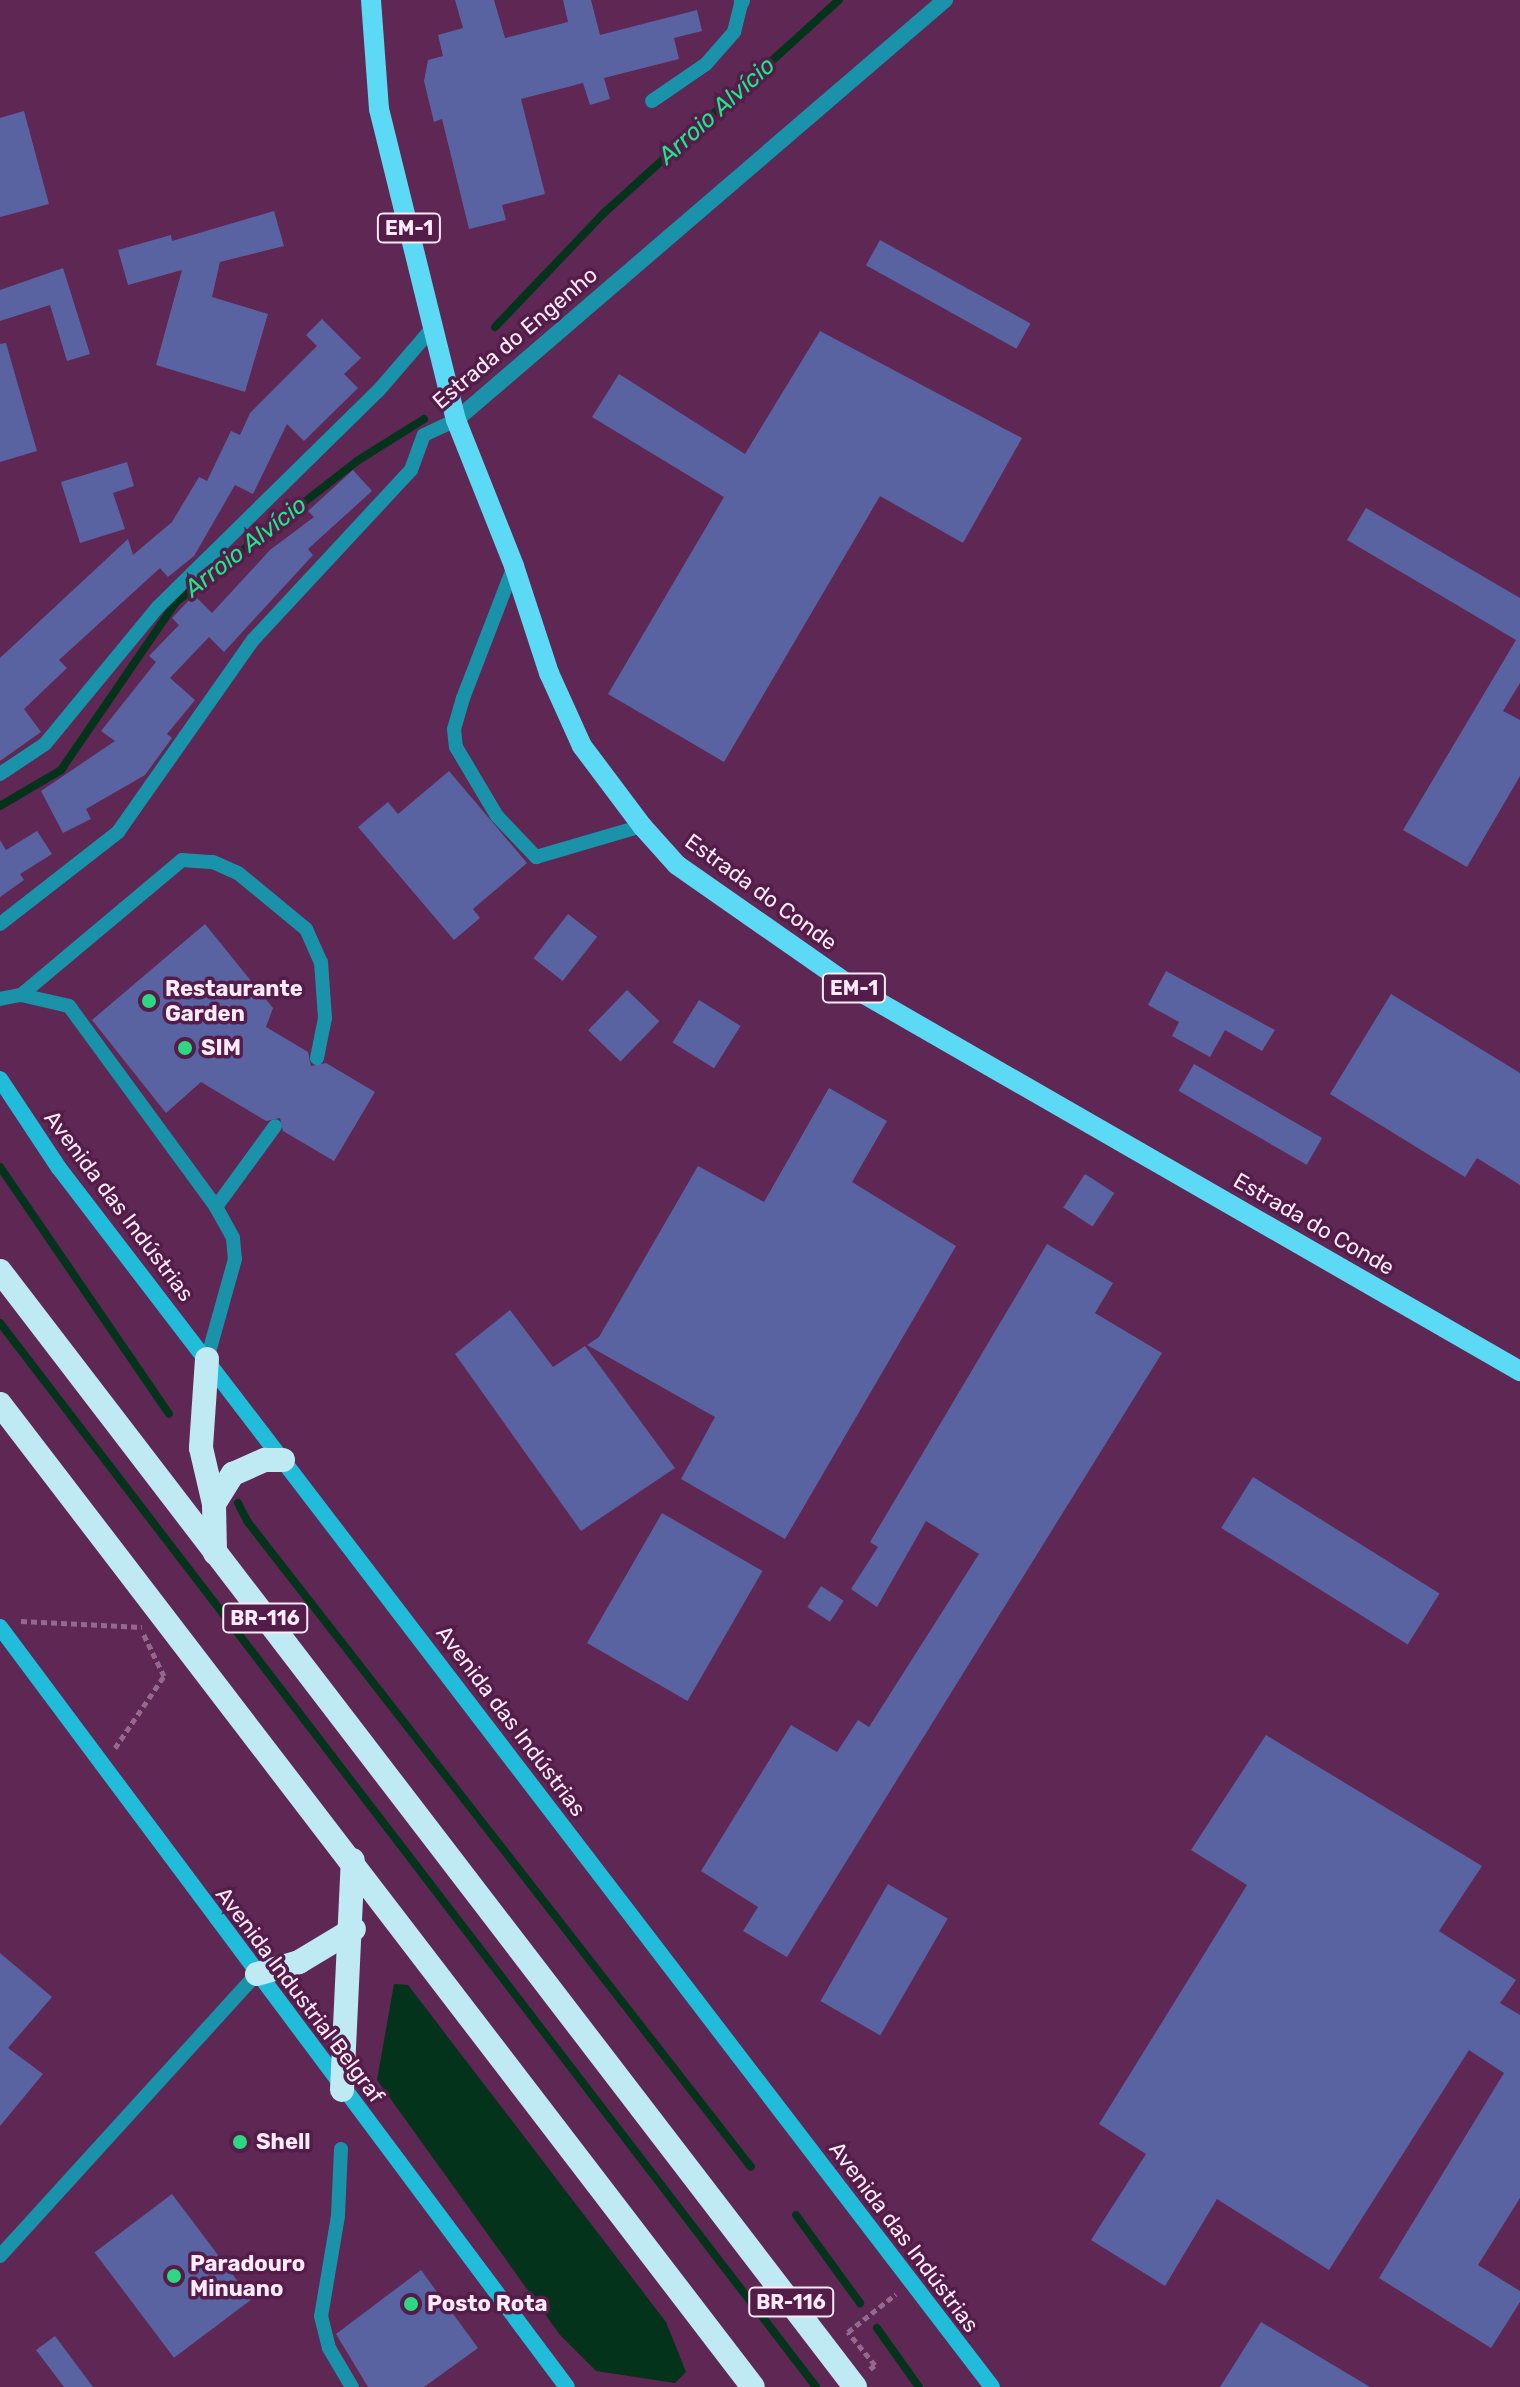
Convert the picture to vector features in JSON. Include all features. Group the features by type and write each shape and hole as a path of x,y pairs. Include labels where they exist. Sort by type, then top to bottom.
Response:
{"highway":[{"name":"BR-116","path":"0,1271 855,2387"},
{"path":"207,1359 201,1448 214,1504 215,1553"},
{"path":"0,1404 353,1860 753,2387"},
{"path":"214,1504 233,1474 265,1460 283,1460"},
{"path":"342,2090 354,1929 353,1860"},
{"path":"257,1974 299,1962 354,1929"}],"main road":[{"name":"EM-1","path":"371,0 379,109 434,326"},
{"name":"Estrada do Conde","path":"434,326 456,420 514,566 549,673 582,746 642,826 677,865 852,987 1520,1371"},
{"name":"Avenida das Indústrias","path":"0,1079 59,1168 910,2284 992,2387"},
{"name":"Avenida Industrial Belgraf","path":"8,1624 103,1766 342,2090 567,2387"}],"street":[{"name":"Estrada do Engenho","path":"456,420 945,0"}],"lane":[{"path":"652,101 706,64 734,32 742,0"},
{"path":"0,774 45,744 158,607 379,390 434,326"},
{"name":"Estrada do Engenho","path":"0,924 118,832 253,640 411,470 424,435 456,420"},
{"path":"514,566 463,698 454,729 456,747 497,816 536,857 642,826"},
{"path":"21,995 182,860 213,862 238,873 306,929 321,962 325,1018 317,1058"},
{"path":"0,999 21,995 69,1006 216,1207 233,1238 235,1259 207,1359"},
{"path":"216,1207 275,1126"},
{"path":"0,2256 257,1974"},
{"path":"341,2149 338,2216 321,2316 329,2348 352,2387"}],"path":[{"path":"8,1624 140,1629 161,1611"},
{"path":"103,1766 164,1676 140,1629"},
{"path":"848,2332 910,2284"}],"shaded area":[{"path":"394,1984 408,1985 666,2322 686,2372 675,2383 596,2371 560,2335 377,2080"}],"building":[{"path":"455,0 494,0 505,38 568,22 563,0 591,0 600,35 697,10 702,31 674,38 679,59 604,78 610,99 590,105 583,83 521,99 545,194 502,205 506,220 469,229 442,119 434,122 424,81 428,60 443,56 438,35 463,28"},
{"path":"24,111 49,204 0,217 0,118"},
{"path":"274,211 284,246 220,262 212,297 268,314 245,392 156,365 182,270 128,285 118,250 171,235 172,241"},
{"path":"880,240 1030,323 1016,349 866,265"},
{"path":"63,268 90,354 67,361 50,305 0,321 0,290"},
{"path":"322,319 361,358 344,374 358,388 304,441 287,424 253,494 235,485 194,556 168,577 160,568 59,660 67,668 24,709 41,732 0,761 0,658 128,539 133,555 172,522 199,477 207,481 231,431 240,435 250,413 317,346 306,335"},
{"path":"820,331 1022,438 963,543 880,496 724,762 608,694 724,497 592,417 619,374 745,454"},
{"path":"6,343 37,451 0,462 0,344"},
{"path":"127,462 134,486 113,493 125,529 80,543 61,482"},
{"path":"353,470 372,491 308,549 313,555 224,652 209,637 170,678 195,700 167,734 172,738 145,775 86,809 91,819 63,833 41,791 115,741 101,731 156,662 149,656 179,625 172,618 194,595 212,613 270,550 314,517 308,511"},
{"path":"1366,508 1520,598 1520,683 1503,711 1520,720 1520,776 1467,867 1403,830 1516,640 1347,540"},
{"path":"449,771 527,863 473,909 480,918 454,940 358,827 388,802 398,814"},
{"path":"37,831 52,854 20,874 24,880 0,897 0,840 6,850"},
{"path":"568,914 597,937 563,981 534,958"},
{"path":"205,924 273,1008 266,1027 308,1052 311,1066 326,1063 375,1092 334,1161 283,1131 280,1118 266,1121 201,1082 166,1113 92,1020"},
{"path":"1166,971 1275,1030 1262,1051 1225,1030 1210,1057 1172,1036 1179,1022 1148,1005"},
{"path":"627,990 659,1021 620,1062 588,1030"},
{"path":"1391,994 1520,1073 1520,1185 1477,1158 1465,1177 1330,1094"},
{"path":"699,1000 741,1026 714,1068 673,1042"},
{"path":"1194,1064 1322,1138 1307,1165 1178,1091"},
{"path":"829,1088 887,1121 852,1182 956,1246 785,1539 681,1479 715,1417 587,1345 599,1337 698,1166 764,1202"},
{"path":"1085,1174 1114,1193 1093,1227 1063,1208"},
{"path":"1047,1244 1113,1283 1095,1313 1162,1353 787,1957 743,1931 758,1907 701,1871 791,1725 837,1752 858,1720 869,1727 979,1554 926,1521 877,1607 851,1589 878,1547 870,1542"},
{"path":"510,1310 553,1367 585,1346 675,1468 581,1531 455,1354"},
{"path":"1253,1477 1440,1594 1408,1644 1221,1528"},
{"path":"662,1513 762,1571 687,1701 587,1643"},
{"path":"821,1586 844,1601 830,1622 807,1607"},
{"path":"1266,1735 1482,1866 1439,1931 1516,1980 1500,2003 1520,2015 1520,2198 1478,2265 1520,2291 1520,2302 1491,2348 1379,2278 1504,2073 1469,2050 1329,2270 1217,2199 1165,2286 1091,2240 1146,2154 1099,2124 1247,1885 1191,1850"},
{"path":"888,1884 948,1918 880,2035 821,2001"},
{"path":"0,1953 52,1997 8,2048 43,2074 0,2126"},
{"name":"Paradouro Minuano","path":"172,2194 251,2299 174,2358 95,2252"},
{"name":"Posto Rota","path":"421,2270 478,2348 424,2387 368,2387 336,2334"},
{"path":"1261,2322 1370,2387 1220,2387"},
{"path":"55,2336 93,2387 64,2387 36,2350"}],"waterway":[{"name":"Arroio Alvício","path":"495,327 604,213 839,0"},
{"name":"Arroio Alvício","path":"0,806 61,770 176,602 357,461 424,419"},
{"path":"0,1167 169,1414"},
{"path":"0,1323 816,2387"},
{"path":"238,1503 247,1521 751,2167"},
{"path":"796,2215 860,2303"},
{"path":"877,2328 919,2387"}],"place":[{"name":"Restaurante Garden","path":"149,1001"},
{"name":"SIM","path":"185,1048"},
{"name":"Shell","path":"240,2142"},
{"name":"Paradouro Minuano","path":"174,2276"},
{"name":"Posto Rota","path":"411,2304"}]}
